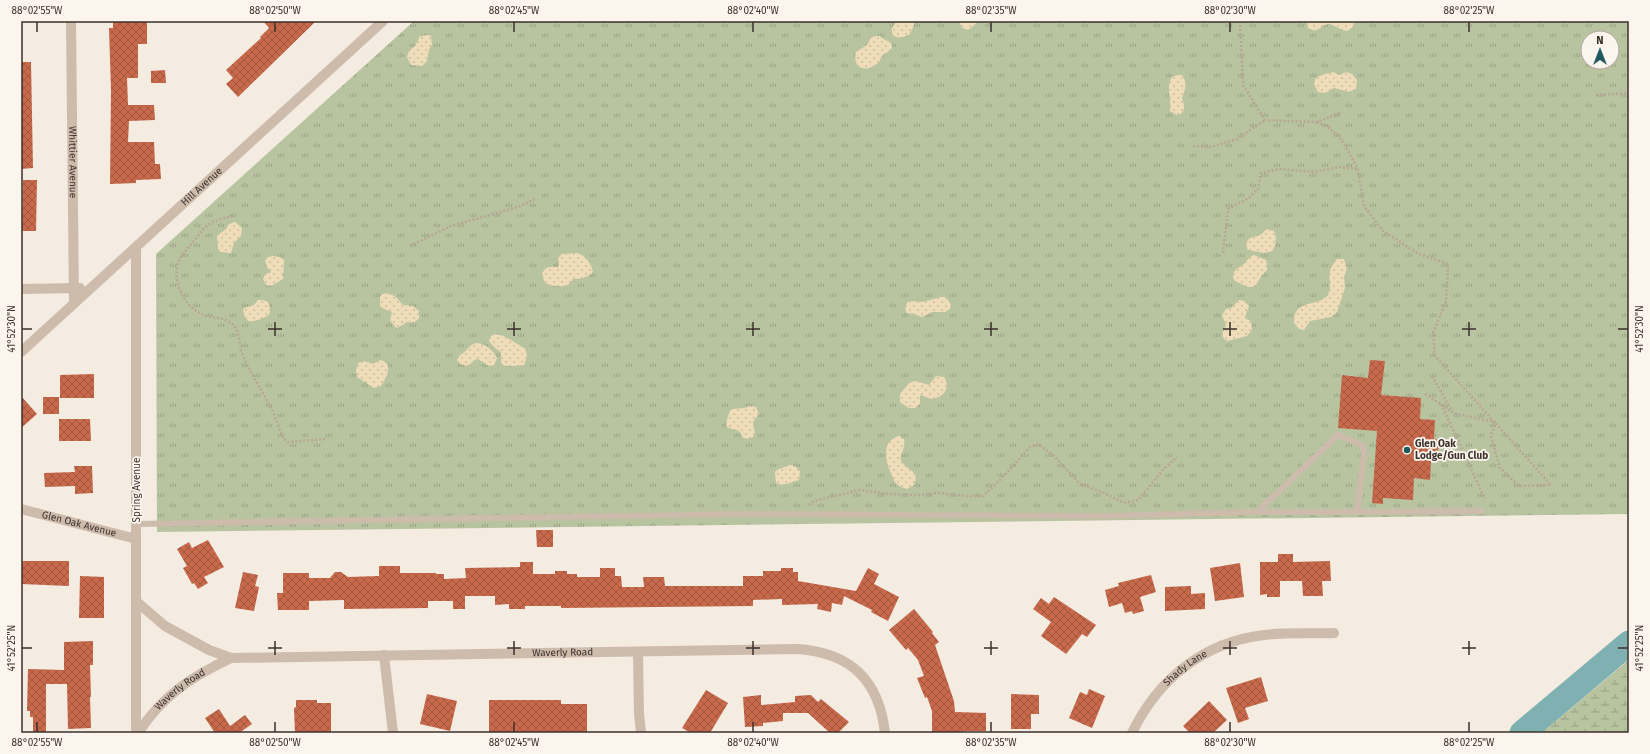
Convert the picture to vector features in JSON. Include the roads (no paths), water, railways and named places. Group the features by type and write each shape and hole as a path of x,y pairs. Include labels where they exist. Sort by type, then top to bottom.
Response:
{"street":[{"name":"Whittier Avenue","path":"71,21 74,303"},
{"name":"Hill Avenue","path":"21,352 383,21"},
{"name":"Spring Avenue","path":"136,247 137,733"},
{"path":"21,289 90,288"},
{"name":"Glen Oak Avenue","path":"21,509 136,539"},
{"name":"Waverly Road","path":"137,602 165,626 209,650 231,658 811,650 838,658 864,676 880,707 885,733"},
{"name":"Shady Lane","path":"1132,733 1146,707 1162,687 1192,662 1217,648 1248,638 1264,635 1334,633"},
{"path":"638,653 639,714 641,733"},
{"path":"384,655 393,733"},
{"name":"Waverly Road","path":"137,733 150,715 182,685 204,671 231,658"}],"lane":[{"path":"1256,512 1338,435 1362,445 1364,454 1357,512"},
{"path":"137,524 742,514 1101,516 1256,512 1482,511"}],"waterway":[{"path":"1522,733 1629,643"}],"place":[{"name":"Glen Oak Lodge/Gun Club","path":"1407,450"}]}
